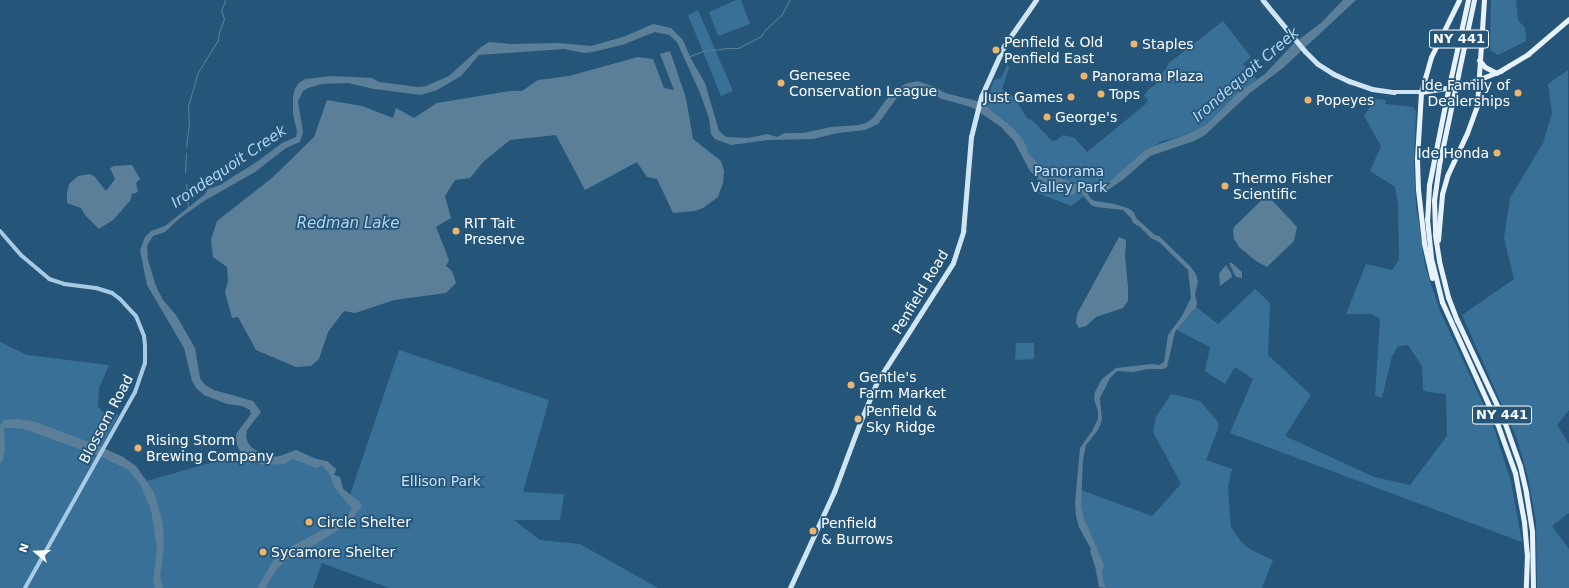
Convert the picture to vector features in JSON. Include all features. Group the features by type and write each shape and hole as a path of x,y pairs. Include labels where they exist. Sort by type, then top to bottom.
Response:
{"main road":[{"name":"Penfield Road","path":"790,588 834,492 877,382 947,275 958,252 964,221 970,149 981,97 1004,46 1036,0"},
{"path":"1263,0 1305,51 1323,67 1349,81 1380,90 1421,92 1453,88 1479,80 1497,72 1528,54 1569,19"},
{"path":"1442,302 1435,288 1429,269 1420,215 1417,158 1421,92 1431,57 1459,0"},
{"name":"NY 441","path":"1468,0 1432,167 1428,203 1428,238 1431,258 1442,302 1497,423 1513,466 1524,522 1526,588"},
{"name":"NY 441","path":"1474,0 1436,181 1434,216 1437,251 1448,297 1503,418 1520,466 1531,526 1533,588"},
{"path":"1437,251 1442,194 1447,176 1474,116 1479,80 1479,60 1484,0"},
{"path":"1479,60 1485,67 1497,72"}],"street":[{"name":"Blossom Road","path":"0,231 29,262 50,279 64,284 96,288 112,293 126,304 136,316 144,336 145,363 135,392 25,588"}],"green space":[{"path":"736,0 741,0 750,24 718,36 709,12"},
{"path":"1491,0 1516,0 1518,20 1525,28 1526,41 1498,55 1490,50"},
{"path":"698,10 733,91 721,96 688,15"},
{"name":"Panorama Valley Park","path":"1223,21 1251,57 1243,64 1257,79 1239,92 1207,124 1188,134 1163,141 1144,151 1110,181 1100,184 1071,206 1038,193 1037,175 1043,170 1029,154 1024,141 983,104 985,97 988,96 994,80 1001,78 1008,64 1009,68 1002,89 1014,97 1027,118 1034,122 1053,141 1057,140 1063,135 1075,138 1087,152 1147,103 1148,100 1144,96 1148,90 1155,85 1169,63"},
{"path":"1568,70 1569,410 1557,425 1569,444 1569,513 1552,526 1569,549 1569,588 1537,588 1536,522 1528,477 1517,439 1462,315 1514,279 1504,238 1510,198 1543,143 1552,113 1548,84"},
{"path":"1375,99 1386,100 1385,104 1413,107 1416,111 1414,163 1416,205 1425,266 1440,311 1493,425 1511,482 1522,542 1230,433 1253,379 1235,367 1225,384 1205,371 1210,347 1177,330 1196,307 1218,324 1255,289 1270,303 1268,355 1311,395 1285,436 1374,477 1410,485 1447,436 1446,394 1423,390 1422,366 1408,345 1398,346 1392,356 1382,398 1375,396 1380,319 1372,314 1346,314 1366,264 1392,270 1399,260 1398,204 1395,187 1370,171 1381,146 1364,116"},
{"name":"Ellison Park","path":"0,342 27,355 109,365 99,388 98,406 106,416 119,414 102,447 130,462 147,481 255,450 268,457 276,457 296,450 332,465 336,471 334,475 340,477 343,489 350,495 399,350 549,400 523,492 564,494 560,520 514,520 540,540 580,544 658,588 389,588 322,563 313,588 0,588"},
{"path":"1016,343 1034,343 1034,359 1015,360"},
{"path":"1171,394 1200,401 1218,422 1218,429 1206,460 1232,469 1228,487 1231,527 1241,542 1251,550 1273,560 1262,588 1107,588 1104,585 1084,519 1081,504 1081,490 1152,516 1181,484 1153,432 1156,417"}],"water":[{"path":"1343,0 1356,0 1283,68 1251,92 1205,135 1194,141 1150,156 1124,179 1105,192 1086,191 1091,199 1095,201 1115,204 1130,209 1136,218 1155,235 1159,236 1190,266 1196,274 1198,282 1195,294 1197,303 1196,307 1175,332 1167,367 1163,369 1148,369 1133,372 1117,371 1110,378 1100,398 1102,420 1098,430 1086,445 1083,460 1081,504 1084,519 1104,565 1102,572 1104,585 1107,588 1099,587 1095,566 1090,551 1091,549 1079,527 1076,516 1075,503 1080,448 1092,431 1098,419 1098,411 1094,399 1095,392 1102,379 1116,368 1152,364 1159,365 1164,362 1168,335 1182,316 1191,298 1188,270 1159,242 1151,238 1140,227 1133,223 1131,218 1123,210 1096,207 1091,205 1081,193 1077,192 1072,195 1036,177 1030,171 1014,141 1001,127 978,111 971,107 942,99 914,87 907,88 896,99 878,124 865,130 838,133 813,139 768,140 731,145 715,139 711,134 709,118 700,93 677,42 669,35 655,32 622,45 593,52 584,53 564,49 479,55 461,76 437,90 421,95 374,89 348,83 322,84 308,88 303,91 298,101 303,132 300,142 286,148 255,172 204,201 180,218 165,232 153,236 147,246 148,260 156,286 163,300 176,315 195,348 200,378 205,385 214,390 253,401 261,412 247,430 246,437 252,448 268,457 281,456 296,450 315,459 327,461 336,469 334,475 340,477 343,489 360,502 362,506 349,523 316,544 287,559 277,569 265,588 257,588 275,558 288,548 347,516 352,509 335,488 330,475 322,465 316,468 293,459 284,464 263,465 241,453 237,445 236,434 251,414 250,410 242,406 227,404 204,395 197,389 192,381 184,348 147,285 140,250 145,237 151,231 165,226 204,195 208,189 220,185 258,161 282,143 296,137 297,131 293,114 293,97 295,89 299,83 305,79 332,76 372,78 379,82 418,87 426,86 449,76 481,47 489,42 512,44 558,43 591,46 623,37 653,24 671,28 683,40 691,59 705,83 719,131 726,137 748,138 767,134 777,137 785,133 803,133 831,127 866,123 873,118 886,100 905,84 917,81 935,87 945,93 981,102 1013,128 1024,141 1029,154 1046,172 1074,184 1095,184 1110,181 1144,151 1151,147 1188,134 1207,124 1239,92 1265,74 1293,44 1321,23"},
{"name":"Redman Lake","path":"670,51 686,98 693,139 721,161 724,171 723,183 718,197 703,208 695,211 673,213 657,179 647,177 637,162 585,190 556,135 510,140 483,162 470,178 455,180 445,196 451,218 436,227 449,260 446,266 452,271 456,283 446,293 394,300 355,313 344,311 328,332 319,359 311,366 296,367 256,350 238,317 232,318 225,292 228,281 227,267 213,257 211,240 217,221 272,178 314,137 327,100 362,106 393,118 396,108 414,118 437,103 510,91 522,91 538,80 569,76 638,57 653,59 664,88 674,90 660,54"},
{"path":"132,165 140,179 136,183 138,192 132,194 130,201 113,220 99,229 85,215 81,208 67,203 69,184 78,176 90,174 95,177 106,191 115,179 110,168 114,166"},
{"path":"1267,195 1297,227 1294,241 1267,267 1256,261 1239,247 1234,239 1233,231 1235,226"},
{"path":"1119,237 1126,240 1125,255 1128,301 1123,308 1096,317 1086,326 1079,328 1076,323 1077,314"},
{"path":"1229,263 1232,263 1242,272 1242,278 1236,277"},
{"path":"1226,265 1232,277 1220,286 1219,274"},
{"path":"16,419 33,421 99,446 123,457 136,466 154,492 163,524 164,546 160,577 163,588 155,588 153,581 157,549 151,510 141,486 129,470 104,458 24,429 11,428 4,428 5,449 3,460 0,464 0,426 4,420"}],"waterway":[{"path":"186,147 189,124 188,106 198,72 218,40 219,32 224,19 221,10 225,1 224,0"},
{"path":"690,56 703,51 738,48 760,37 782,14 789,0"},
{"path":"185,172 186,153"},
{"name":"Irondequoit Creek","path":"186,184 188,207"}],"place":[{"name":"Staples","path":"1134,44"},
{"name":"Penfield & Old Penfield East","path":"996,50"},
{"name":"Panorama Plaza","path":"1084,76"},
{"name":"Genesee Conservation League","path":"781,83"},
{"name":"Ide Family of Dealerships","path":"1518,93"},
{"name":"Tops","path":"1101,94"},
{"name":"Just Games","path":"1071,97"},
{"name":"Popeyes","path":"1308,100"},
{"name":"George's","path":"1047,117"},
{"name":"Ide Honda","path":"1497,153"},
{"name":"Thermo Fisher Scientific","path":"1225,186"},
{"name":"RIT Tait Preserve","path":"456,231"},
{"name":"Gentle's Farm Market","path":"851,385"},
{"name":"Penfield & Sky Ridge","path":"858,419"},
{"name":"Rising Storm Brewing Company","path":"138,448"},
{"name":"Circle Shelter","path":"309,522"},
{"name":"Penfield & Burrows","path":"813,531"},
{"name":"Sycamore Shelter","path":"263,552"}]}
